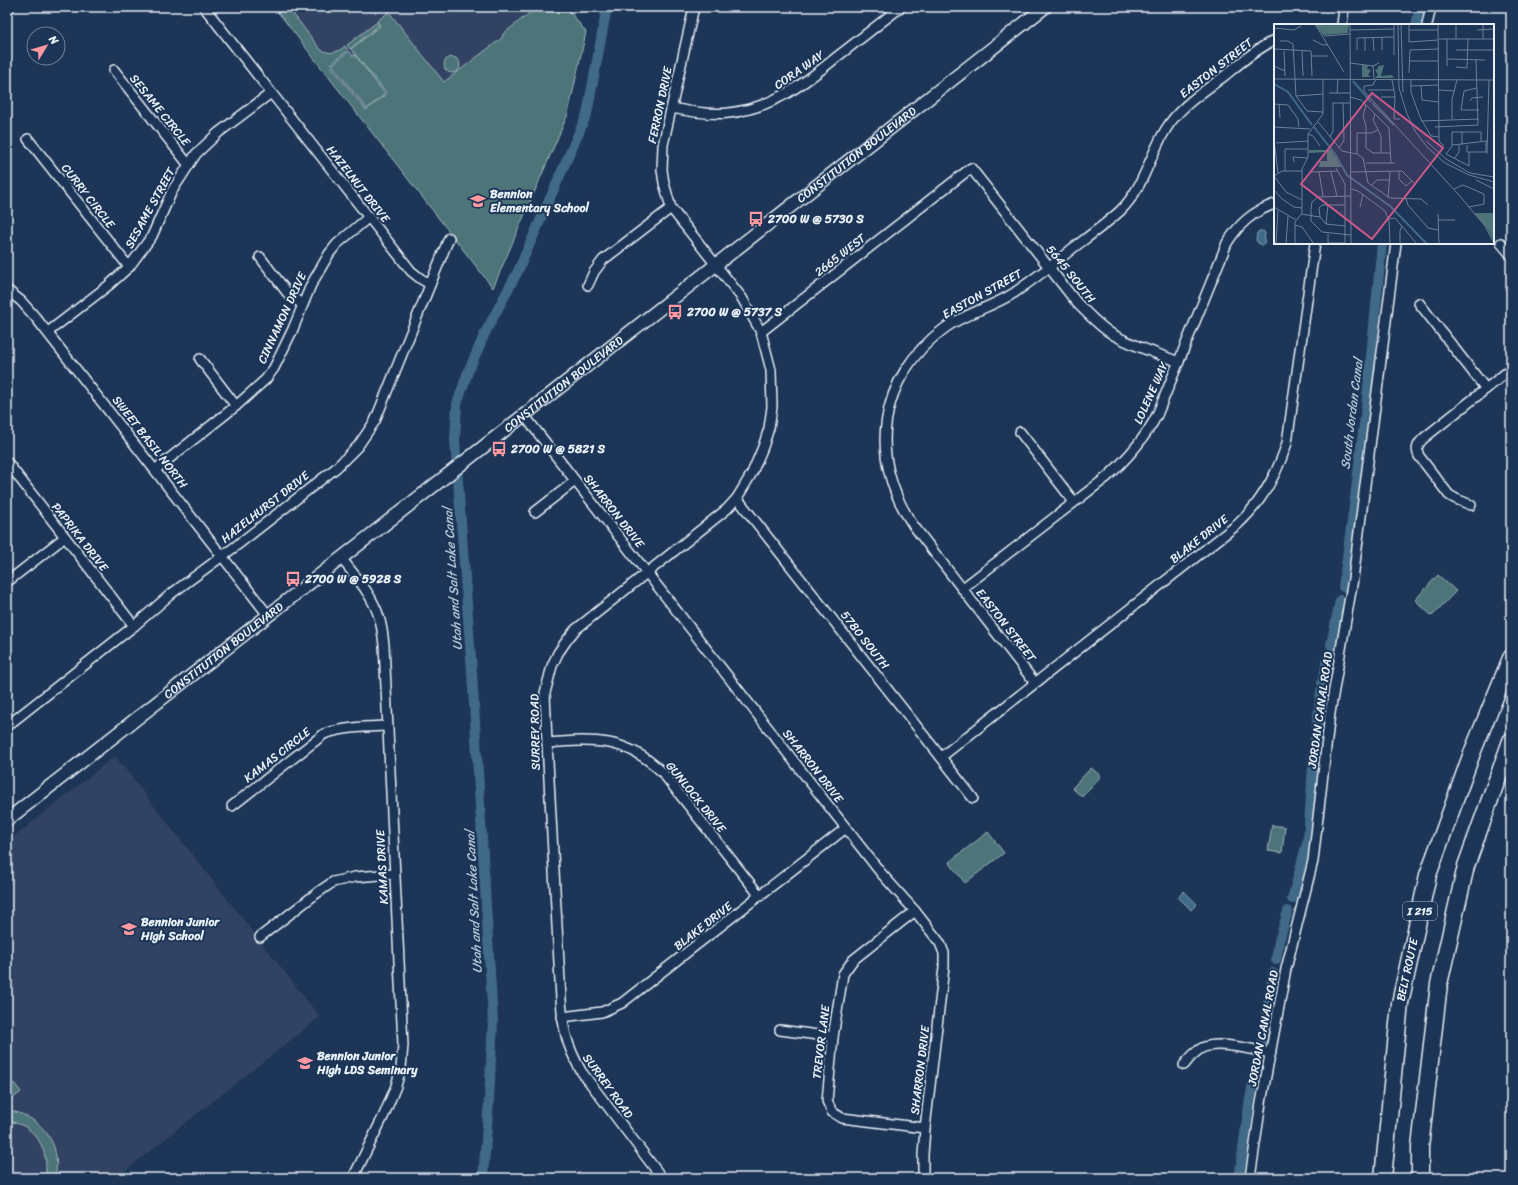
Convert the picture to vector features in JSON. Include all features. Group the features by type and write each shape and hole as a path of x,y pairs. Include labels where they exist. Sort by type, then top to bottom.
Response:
{"highway":[{"name":"BELT ROUTE","path":"1383,1178 1400,1003 1428,875 1472,753 1511,658"},
{"name":"I 215","path":"1420,1178 1420,1147 1439,984 1466,866 1511,741"}],"main road":[{"name":"CONSTITUTION BOULEVARD","path":"7,820 1045,7"}],"street":[{"name":"HAZELNUT DRIVE","path":"204,7 411,271 430,284"},
{"name":"FERRON DRIVE","path":"694,7 663,145 662,170 671,208 715,265"},
{"name":"CORA WAY","path":"672,108 719,114 749,110 768,104 787,94 808,80 901,7"},
{"path":"1342,24 1344,7"},
{"path":"1427,24 1431,7"},
{"name":"EASTON STREET","path":"1035,683 913,525 899,504 892,487 886,464 885,439 887,415 894,394 903,373 910,362 928,342 952,323 1012,294 1120,211 1129,202 1142,180 1161,137 1173,119 1200,95 1253,53 1274,40"},
{"name":"SESAME CIRCLE","path":"114,70 188,164"},
{"name":"SESAME STREET","path":"48,332 129,268 152,236 172,191 188,164 204,144 271,93"},
{"name":"CURRY CIRCLE","path":"28,139 129,268"},
{"name":"5645 SOUTH","path":"971,168 1077,303 1112,334 1137,346 1179,362"},
{"name":"2665 WEST","path":"761,332 971,168"},
{"name":"LOLENE WAY","path":"963,588 1074,502 1125,460 1143,439 1157,415 1227,243 1247,218 1255,212 1274,204"},
{"path":"588,285 594,272 603,260 671,208"},
{"name":"CINNAMON DRIVE","path":"156,469 256,389 274,368 293,330 302,304 316,274 337,244 369,217"},
{"name":"HAZELHURST DRIVE","path":"7,726 134,626 171,594 336,468 358,446 375,420 449,238"},
{"path":"1501,243 1511,255"},
{"name":"BLAKE DRIVE","path":"941,757 1238,524 1262,496 1282,459 1287,443 1315,244"},
{"name":"JORDAN CANAL ROAD","path":"1250,1178 1261,1103 1292,942 1311,874 1314,855 1330,713 1353,578 1396,244"},
{"path":"260,257 289,295 302,304"},
{"name":"SURREY ROAD","path":"662,1178 580,1071 571,1054 565,1036 562,1017 545,692 552,666 566,640 585,621 715,520 737,498 752,473 763,447 772,407 771,370 761,332 742,298 715,265"},
{"name":"SWEET BASIL NORTH","path":"7,290 21,301 48,332 223,555 268,615"},
{"path":"1420,303 1486,389"},
{"path":"200,359 236,406"},
{"path":"1471,505 1456,500 1449,495 1419,456 1417,449 1419,443 1424,438 1511,369"},
{"name":"SHARRON DRIVE","path":"524,415 881,873 915,911 943,948 945,959 925,1128 923,1178"},
{"path":"1020,432 1074,502"},
{"name":"PAPRIKA DRIVE","path":"7,462 134,626"},
{"path":"535,512 575,481"},
{"name":"5780 SOUTH","path":"737,498 973,798"},
{"path":"7,582 65,537"},
{"name":"KAMAS DRIVE","path":"341,558 370,596 380,618 384,645 403,1045 396,1086 389,1106 353,1178"},
{"name":"KAMAS CIRCLE","path":"232,806 324,734 349,728 388,726"},
{"name":"GUNLOCK DRIVE","path":"547,743 588,741 615,744 640,754 652,762 662,772 760,896"},
{"name":"BLAKE DRIVE","path":"562,1017 602,1012 622,1003 846,828"},
{"path":"260,937 317,893 334,882 355,876 394,874"},
{"name":"TREVOR LANE","path":"915,911 849,964 842,979 833,1037 827,1101 832,1112 842,1118 925,1128"},
{"path":"780,1030 833,1037"},
{"path":"1184,1065 1197,1051 1210,1045 1221,1045 1271,1053"}],"shaded area":[{"name":"Bennion Elementary School","path":"274,7 566,7 586,32 568,114 493,288"},
{"path":"1259,231 1263,231 1265,233 1264,244 1262,245 1256,240 1257,233"},
{"name":"Bennion Junior High School","path":"115,756 320,1017 116,1178 7,1178 7,842"},
{"path":"1184,891 1197,904 1191,910 1178,897"}],"green space":[{"name":"Bennion Elementary School","path":"274,7 288,7 320,49 330,53 345,46 348,50 330,65 366,110 387,94 351,49 380,26 377,21 389,12 444,82 502,38 503,34 532,11 530,7 566,7 586,32 568,114 493,288"},
{"path":"377,22 379,25 350,49 347,45"},
{"path":"349,51 353,56 355,55 385,94 367,109 332,65"},
{"path":"452,57 459,62 460,65 455,72 452,73 445,68 444,65 449,58"},
{"path":"1438,575 1456,591 1432,616 1415,600"},
{"path":"1091,768 1101,776 1082,797 1072,788"},
{"path":"1272,825 1285,827 1282,853 1268,851"},
{"path":"988,832 1004,853 965,883 949,862"},
{"path":"14,1083 21,1092 7,1103 7,1089"},
{"path":"7,1110 30,1118 47,1133 56,1153 57,1165 55,1178 45,1178 45,1158 39,1140 26,1127 7,1121"}],"waterway":[{"name":"Utah and Salt Lake Canal","path":"483,1178 493,1021 472,672 455,440 457,404 468,372 486,331 518,271 587,114 607,7"},
{"name":"South Jordan Canal","path":"1416,24 1420,7"},
{"name":"South Jordan Canal","path":"1343,587 1366,408 1382,244"},
{"name":"South Jordan Canal","path":"1331,645 1340,600"},
{"name":"South Jordan Canal","path":"1322,683 1329,654"},
{"name":"South Jordan Canal","path":"1316,733 1321,691"},
{"name":"South Jordan Canal","path":"1292,899 1308,839 1315,739"},
{"name":"South Jordan Canal","path":"1276,960 1279,941 1288,911"},
{"name":"South Jordan Canal","path":"1262,1042 1273,973"},
{"name":"South Jordan Canal","path":"1239,1178 1249,1105 1257,1061"}],"place":[{"name":"Bennion Elementary School","path":"478,201"},
{"name":"2700 W @ 5730 S","path":"756,219"},
{"name":"2700 W @ 5737 S","path":"675,312"},
{"name":"2700 W @ 5821 S","path":"499,449"},
{"name":"2700 W @ 5928 S","path":"293,579"},
{"name":"Bennion Junior High School","path":"129,929"},
{"name":"Bennion Junior High LDS Seminary","path":"305,1063"}]}
